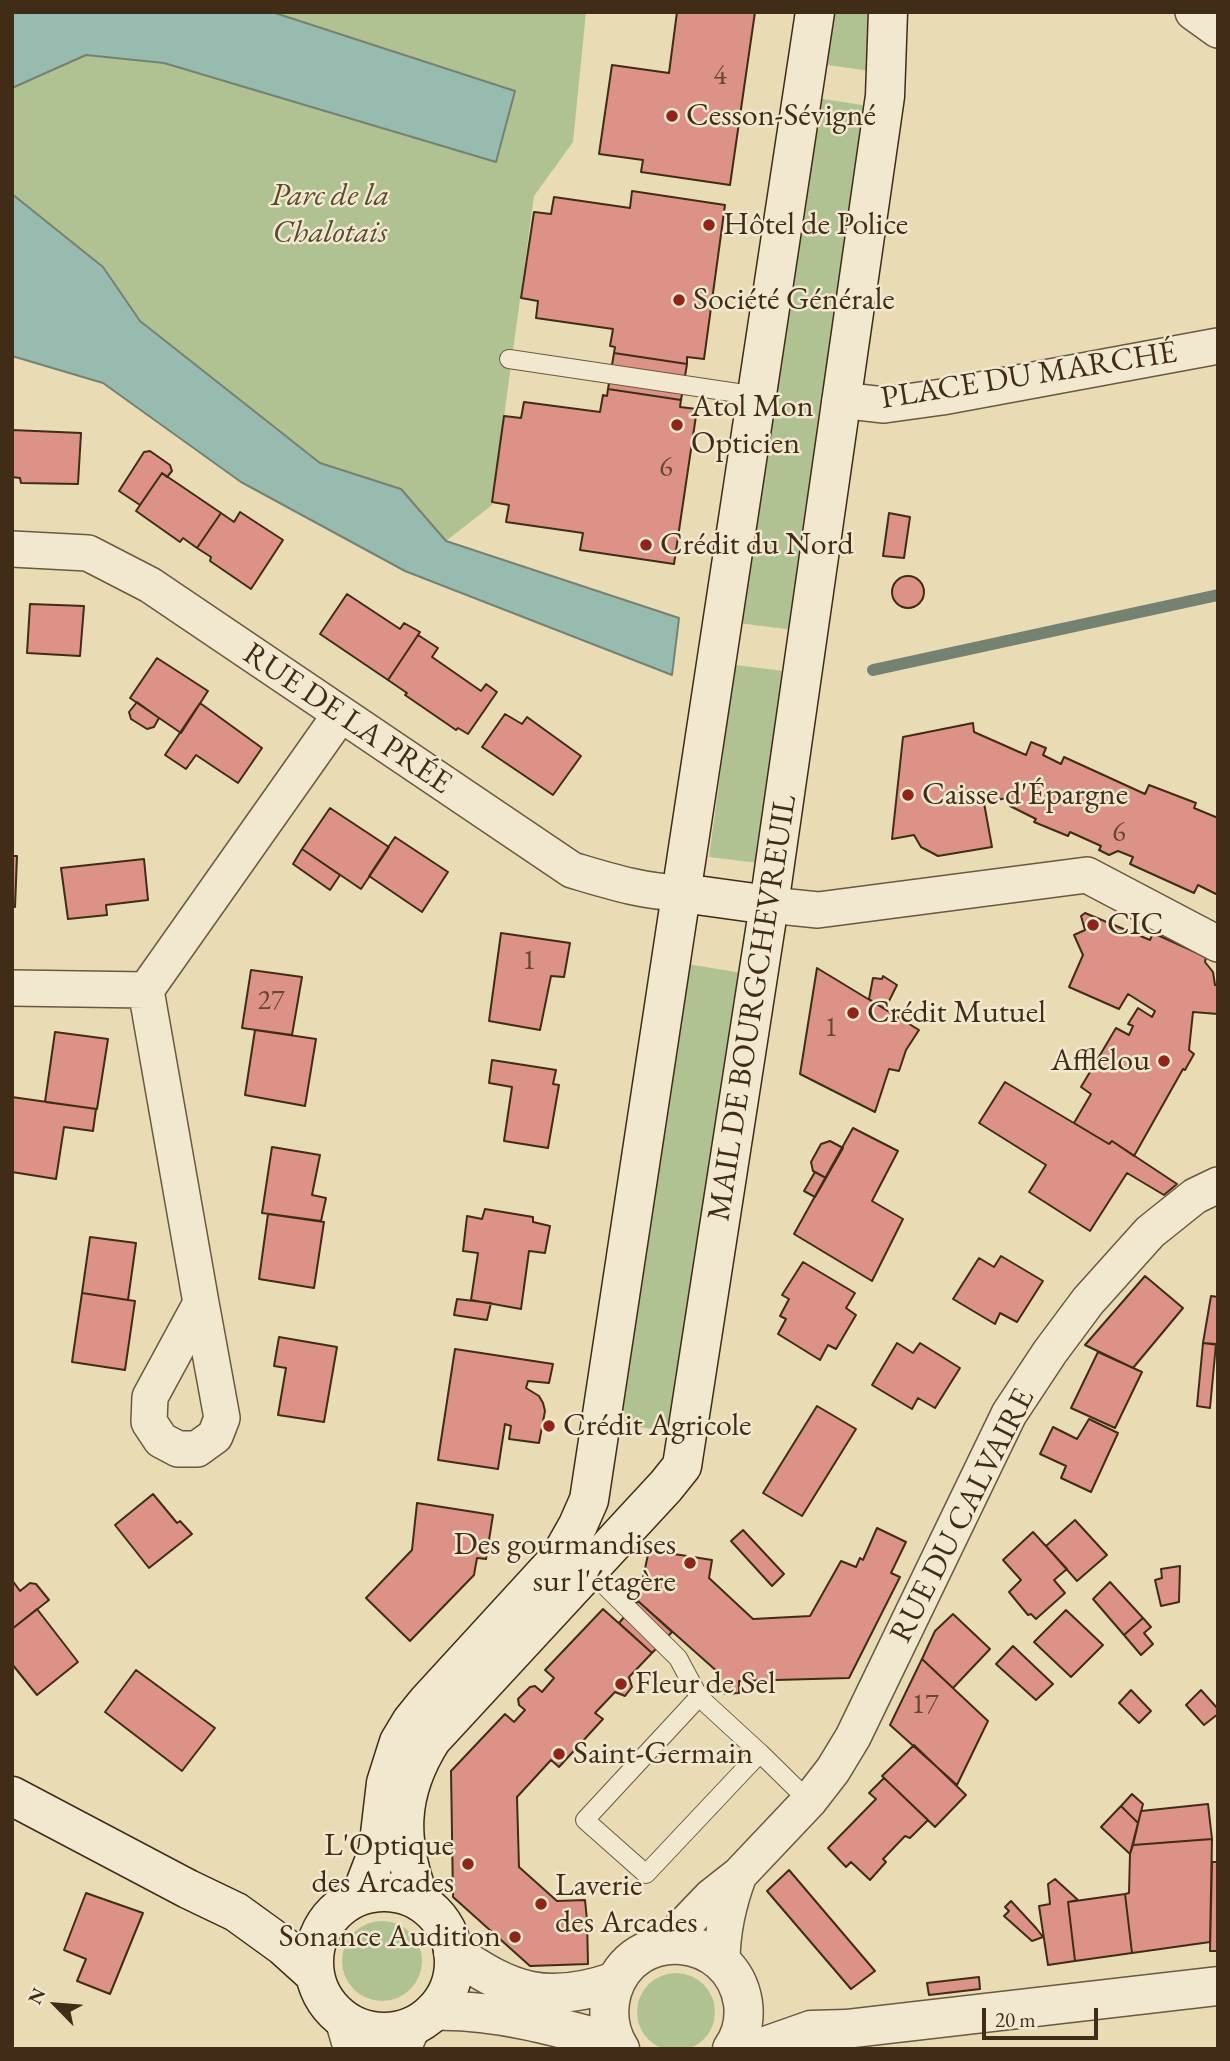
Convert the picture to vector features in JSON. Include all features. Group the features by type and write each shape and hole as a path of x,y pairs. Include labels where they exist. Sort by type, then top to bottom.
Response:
{"main road":[{"path":"618,2046 494,2015 461,2010 415,2029 377,2032 360,2028 349,2035 325,2001 314,1974 313,1958 322,1927 346,1905 378,1851 386,1783 399,1742 411,1721 560,1558 579,1525 589,1500 815,12"},
{"name":"MAIL DE BOURGCHEVREUIL","path":"421,1902 410,1874 404,1834 404,1807 419,1760 432,1739 682,1466 769,905 885,96 889,17"},
{"path":"682,892 769,905"},
{"path":"12,1796 236,1912 283,1946 314,1974"},
{"path":"236,1912 292,1922 346,1905 376,1892 391,1892 421,1902 442,1923 450,1937 454,1968 444,1999 415,2029"},
{"path":"618,2046 610,2023 610,2002 616,1981 628,1964 645,1952 665,1945 685,1945 705,1950 763,2008 811,2030"},
{"path":"453,1952 500,1982 530,1991 569,1993 616,1981"},
{"path":"732,1978 744,2011 742,2028 732,2049"},
{"path":"757,2049 811,2030 860,2027 1218,1986"}],"street":[{"path":"1193,12 1218,30"},
{"name":"PLACE DU MARCHÉ","path":"840,400 884,405 942,397 1218,346"},
{"name":"RUE DE LA PRÉE","path":"12,549 88,554 150,585 572,870 631,888 682,892"},
{"path":"201,1303 146,989 340,715"},
{"path":"769,905 818,910 1087,875 1218,944"},
{"path":"12,988 146,989"},
{"name":"RUE DU CALVAIRE","path":"665,1945 711,1897 739,1875 809,1801 833,1770 853,1737 1009,1414 1050,1352 1088,1301 1150,1232 1195,1196 1218,1185"},
{"name":"RUE DU CALVAIRE","path":"732,1978 722,1937 727,1907 739,1875"}],"lane":[{"path":"509,359 758,396"},
{"path":"589,1570 678,1658 699,1698 760,1752 809,1801"},
{"path":"699,1698 585,1820 646,1874 760,1752"}],"green space":[{"name":"Parc de la Chalotais","path":"12,12 586,12 573,142 534,196 492,505 446,541 401,489 320,463 140,321 103,267 12,194"},
{"path":"828,12 873,12 871,71 820,64"},
{"path":"816,98 869,106 794,630 738,623"},
{"path":"735,665 784,671 758,863 709,857"},
{"path":"687,964 742,973 673,1432 620,1424"},
{"path":"382,1921 397,1924 410,1933 419,1946 422,1961 419,1976 410,1989 397,1998 382,2001 367,1998 354,1989 345,1976 342,1961 345,1946 354,1933 367,1924"},
{"path":"668,1973 684,1973 698,1979 709,1990 715,2004 715,2020 709,2034 698,2045 684,2051 668,2051 654,2045 643,2034 637,2020 637,2004 643,1990 654,1979"}],"water":[{"path":"12,12 272,12 515,91 496,162 164,63 86,55 12,88"},
{"path":"12,194 103,267 140,321 320,463 401,489 446,541 679,618 672,675 405,571 241,482 103,383 12,356"}],"building":[{"name":"Cesson-Sévigné","path":"677,12 755,12 730,185 641,172 643,160 599,154 612,65 669,73"},
{"path":"632,191 725,205 704,359 687,357 687,364 614,353 615,347 610,346 613,329 536,318 538,301 521,298 534,212 551,214 554,197 630,208"},
{"path":"614,353 687,364 681,400 608,389"},
{"path":"608,389 681,400 680,407 697,409 674,564 580,550 583,533 506,522 509,505 492,502 504,416 521,418 524,402 600,412 603,395 607,396"},
{"path":"12,430 81,433 78,484 21,483 20,478 12,477"},
{"path":"150,451 170,465 172,471 167,477 162,473 140,505 119,491 144,452"},
{"path":"162,473 221,513 197,548 183,538 180,542 136,511"},
{"path":"240,512 283,540 251,589 210,561 211,557 197,548 221,513 234,522"},
{"path":"889,513 910,517 904,558 883,556"},
{"path":"908,576 920,580 924,592 920,604 908,608 896,604 892,592 896,580"},
{"path":"347,594 400,629 404,623 420,632 388,680 320,634"},
{"path":"30,604 84,606 80,656 27,653"},
{"path":"418,635 438,648 432,657 481,691 486,684 497,692 468,734 458,728 456,730 388,680"},
{"path":"157,658 208,691 181,733 130,698"},
{"path":"137,702 159,718 154,727 147,729 131,719 129,712"},
{"path":"200,703 262,748 238,783 196,755 186,769 165,755"},
{"path":"505,714 522,724 527,717 581,756 553,795 482,747"},
{"path":"973,723 974,732 1026,755 1031,742 1046,748 1043,755 1061,764 1064,757 1145,794 1149,785 1196,803 1194,808 1218,818 1218,895 1198,885 1194,893 1130,864 1133,857 1118,851 1109,855 1099,850 1101,846 1070,832 1068,836 1034,822 1036,819 1010,806 1006,798 984,803 992,847 938,856 921,847 914,835 892,839 903,737"},
{"path":"330,808 389,847 361,889 302,849"},
{"path":"395,837 448,872 422,912 369,876"},
{"path":"302,849 340,875 330,890 293,864"},
{"path":"12,856 17,856 15,907 12,906"},
{"path":"144,859 148,900 106,905 107,915 68,919 61,868"},
{"path":"1085,913 1150,940 1153,933 1206,957 1205,962 1213,972 1215,985 1218,985 1218,1014 1193,1012 1189,1050 1194,1054 1134,1156 1112,1141 1109,1144 1074,1123 1091,1094 1081,1087 1116,1028 1129,1035 1133,1026 1128,1024 1138,1008 1152,1017 1155,1011 1128,994 1119,1009 1069,987 1083,955 1074,935 1085,930 1081,916"},
{"path":"501,933 570,943 564,977 551,976 540,1030 489,1021"},
{"path":"817,968 919,1030 906,1050 899,1071 889,1069 875,1112 800,1074"},
{"path":"251,970 302,977 292,1035 242,1028"},
{"path":"883,976 897,985 885,1009 869,999 873,978 882,979"},
{"path":"255,1030 316,1039 305,1106 245,1095"},
{"path":"55,1032 108,1039 97,1109 45,1102"},
{"path":"492,1060 556,1070 553,1084 559,1085 548,1148 504,1141 512,1087 489,1083"},
{"path":"1005,1082 1109,1144 1112,1141 1177,1184 1164,1195 1127,1173 1090,1231 1029,1192 1046,1165 979,1123"},
{"path":"12,1097 96,1109 93,1131 64,1127 56,1179 12,1172"},
{"path":"853,1128 898,1151 872,1201 903,1219 872,1281 794,1234"},
{"path":"830,1141 843,1148 826,1178 813,1171 811,1162 821,1144"},
{"path":"272,1147 320,1155 312,1195 326,1198 321,1221 262,1213"},
{"path":"815,1172 826,1178 815,1197 804,1191"},
{"path":"485,1209 533,1217 533,1222 550,1226 545,1253 529,1251 521,1309 471,1300 478,1253 463,1251 467,1216 482,1219"},
{"path":"268,1214 324,1222 314,1288 259,1279"},
{"path":"90,1237 136,1243 128,1300 82,1293"},
{"path":"1001,1256 1043,1281 1017,1322 1000,1313 995,1324 953,1299 979,1258 994,1267"},
{"path":"803,1262 855,1293 846,1308 856,1315 836,1349 828,1345 820,1360 778,1334 786,1319 780,1316 789,1299 782,1295"},
{"path":"1145,1276 1183,1308 1133,1368 1085,1345"},
{"path":"82,1293 135,1301 125,1370 72,1362"},
{"path":"1211,1296 1218,1297 1218,1345 1203,1343"},
{"path":"457,1299 491,1303 487,1320 454,1315"},
{"path":"279,1337 337,1347 324,1422 278,1415 286,1368 274,1366"},
{"path":"897,1343 913,1353 920,1343 960,1368 935,1408 918,1398 912,1409 872,1385"},
{"path":"1203,1343 1216,1344 1210,1408 1197,1406"},
{"path":"455,1349 553,1364 549,1383 528,1381 526,1388 539,1396 545,1411 539,1443 509,1439 511,1426 505,1424 498,1469 438,1460"},
{"path":"1098,1352 1142,1372 1115,1428 1071,1408"},
{"path":"817,1406 856,1429 802,1516 763,1493"},
{"path":"1089,1419 1118,1433 1091,1492 1061,1478 1066,1466 1040,1454 1053,1427 1077,1439"},
{"path":"153,1494 177,1523 180,1521 192,1534 149,1568 115,1525"},
{"path":"417,1503 493,1515 486,1559 477,1558 474,1575 410,1641 366,1598 412,1550"},
{"path":"1075,1520 1107,1555 1077,1581 1046,1546"},
{"path":"877,1528 906,1542 891,1573 900,1577 849,1678 739,1681 739,1693 725,1694 713,1682 720,1674 638,1601 649,1550 712,1560 709,1578 753,1619 810,1616 841,1561 856,1567 860,1558 863,1560"},
{"path":"743,1530 784,1574 772,1586 731,1541"},
{"path":"1033,1532 1067,1569 1054,1580 1065,1593 1036,1619 1031,1614 1028,1615 1009,1592 1021,1580 1003,1560"},
{"path":"1180,1566 1179,1602 1161,1606 1155,1580 1162,1578 1161,1569"},
{"path":"12,1580 20,1591 30,1583 36,1584 49,1600 12,1629"},
{"path":"1110,1582 1143,1618 1124,1635 1093,1599"},
{"path":"638,1601 672,1632 652,1653 619,1623"},
{"path":"37,1609 78,1662 37,1695 12,1664 12,1629"},
{"path":"603,1609 652,1653 629,1677 632,1687 625,1696 615,1692 595,1713 603,1719 559,1767 551,1760 517,1797 519,1867 557,1901 585,1900 587,1920 588,1964 530,1966 453,1897 451,1771 505,1714 514,1722 525,1710 519,1705 518,1699 530,1687 535,1686 542,1692 554,1678 545,1670"},
{"path":"1066,1610 1103,1645 1071,1677 1034,1642"},
{"path":"953,1614 990,1649 953,1688 922,1659 935,1631"},
{"path":"1143,1618 1151,1627 1144,1633 1153,1644 1141,1655 1124,1635"},
{"path":"1013,1646 1053,1684 1036,1700 996,1664"},
{"path":"922,1659 988,1721 957,1785 890,1725"},
{"path":"136,1670 215,1728 182,1771 105,1712"},
{"path":"1131,1690 1151,1711 1139,1723 1119,1703"},
{"path":"1201,1690 1218,1709 1218,1714 1204,1725 1186,1705"},
{"path":"914,1745 966,1795 935,1827 882,1776"},
{"path":"884,1778 928,1820 910,1838 905,1836 883,1859 886,1862 870,1880 851,1862 846,1867 828,1848 876,1799 869,1793"},
{"path":"1132,1794 1143,1804 1138,1823 1121,1806"},
{"path":"1208,1804 1212,1839 1133,1845 1141,1811"},
{"path":"1121,1806 1138,1823 1130,1854 1101,1827"},
{"path":"1212,1839 1210,1942 1132,1953 1125,1894 1129,1893 1130,1854 1133,1845"},
{"path":"1212,1862 1218,1862 1218,1951 1210,1951"},
{"path":"789,1870 875,1971 851,1989 767,1891"},
{"path":"1055,1879 1078,1900 1068,1902 1075,1961 1048,1965 1039,1906 1050,1904 1048,1884"},
{"path":"86,1893 143,1913 110,1994 77,1981 86,1959 64,1950"},
{"path":"1125,1894 1132,1953 1075,1961 1068,1902"},
{"path":"1011,1901 1043,1937 1032,1941 1004,1916 1009,1911 1005,1907"},
{"path":"979,1977 980,1989 929,1995 927,1983"}],"waterway":[{"path":"873,670 1218,595"}],"place":[{"name":"Cesson-Sévigné","path":"672,116"},
{"name":"Hôtel de Police","path":"709,225"},
{"name":"Société Générale","path":"679,300"},
{"name":"Atol Mon Opticien","path":"677,425"},
{"name":"Crédit du Nord","path":"646,545"},
{"name":"Caisse d'Épargne","path":"908,795"},
{"name":"CIC","path":"1093,925"},
{"name":"Crédit Mutuel","path":"853,1013"},
{"name":"Afflelou","path":"1164,1061"},
{"name":"Crédit Agricole","path":"549,1426"},
{"name":"Des gourmandises sur l'étagère","path":"690,1563"},
{"name":"Fleur de Sel","path":"621,1684"},
{"name":"Saint-Germain","path":"559,1754"},
{"name":"L'Optique des Arcades","path":"468,1864"},
{"name":"Laverie des Arcades","path":"541,1904"},
{"name":"Sonance Audition","path":"515,1937"}]}
